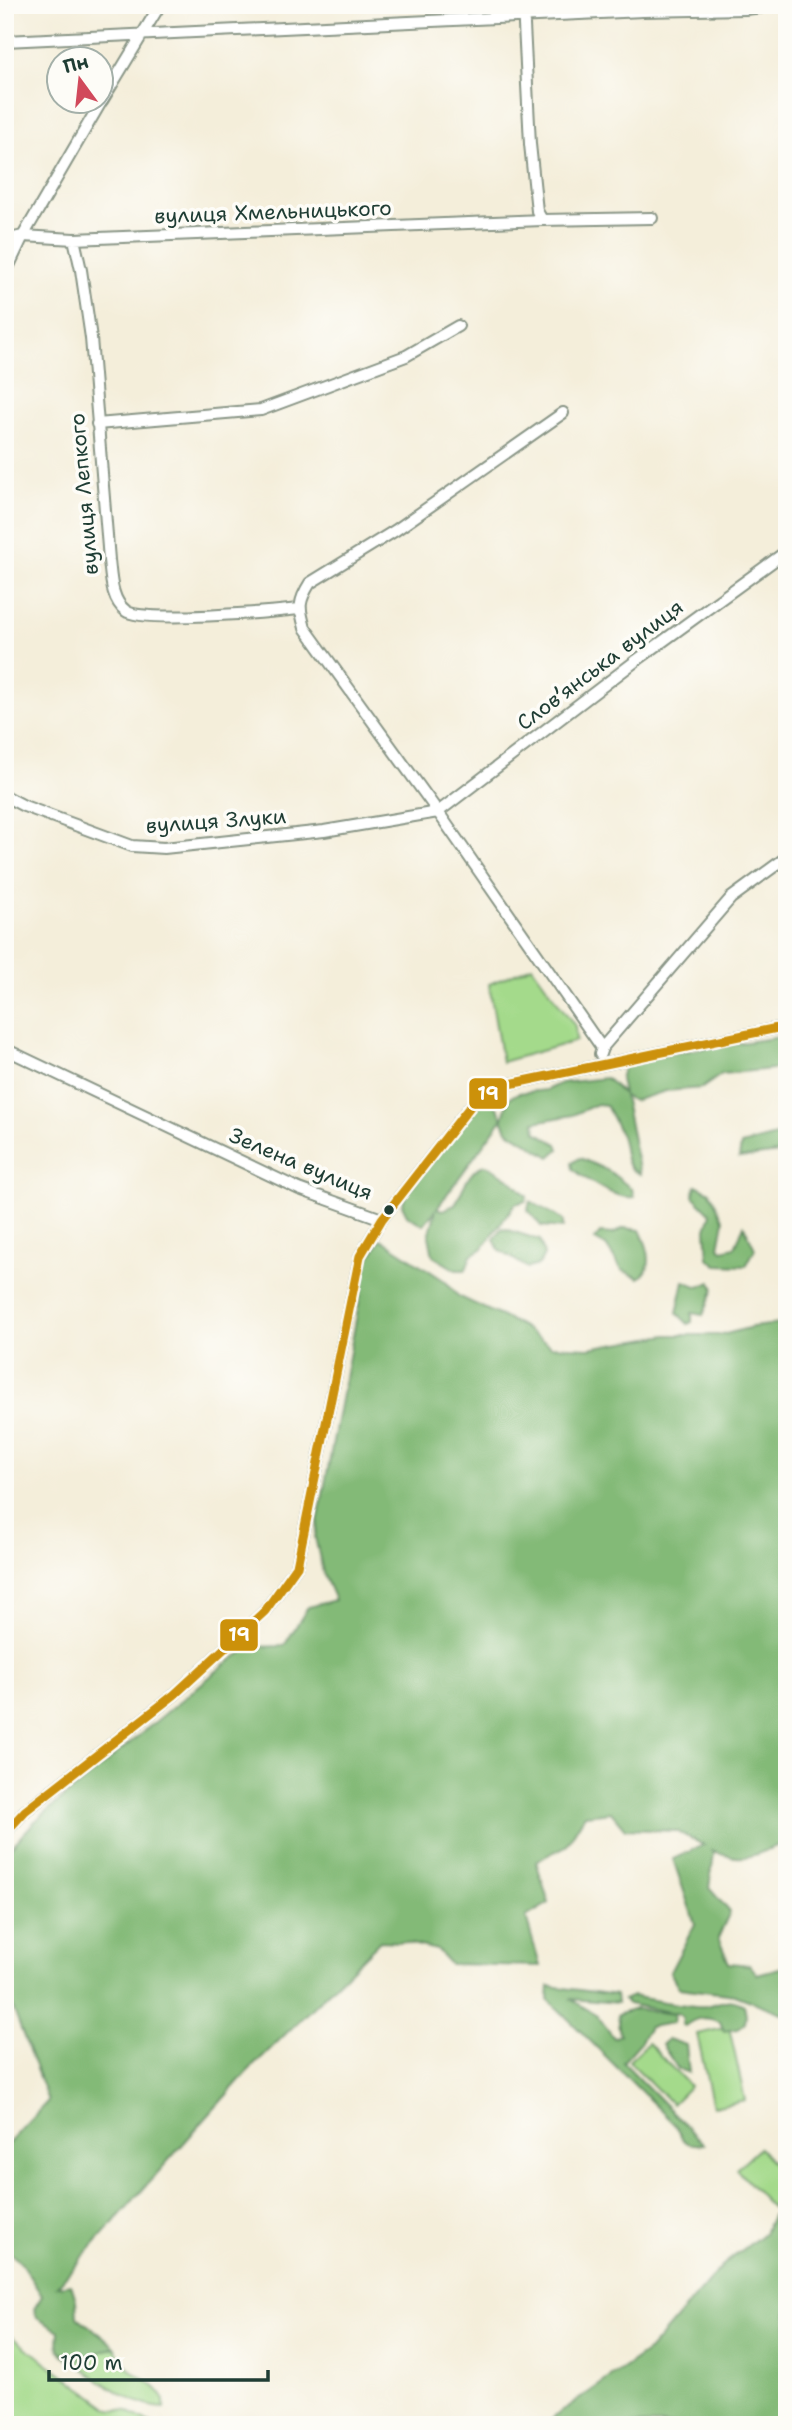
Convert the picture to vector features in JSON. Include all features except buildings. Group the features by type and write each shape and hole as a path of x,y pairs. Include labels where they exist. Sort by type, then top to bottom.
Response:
{"street":[{"path":"116,77 160,5"},
{"path":"523,5 530,144 537,211 542,220"},
{"path":"5,41 643,11 745,9 783,5"},
{"path":"5,274 23,236 92,116"},
{"name":"вулиця Хмельницького","path":"5,240 23,236 74,239 542,220 652,219"},
{"name":"вулиця Лепкого","path":"74,239 91,338 112,587 118,602 127,612 146,616 256,614 299,609"},
{"path":"97,424 261,410 406,356 458,326"},
{"path":"562,413 396,530 310,583 301,597 299,609 305,628 438,812 602,1048"},
{"name":"Словʼянська вулиця","path":"438,812 637,660 787,551"},
{"name":"вулиця Злуки","path":"5,796 24,806 132,846 164,849 324,831 438,812"},
{"path":"598,1065 602,1048 731,898 787,857"},
{"name":"Зелена вулиця","path":"5,1049 299,1189 382,1219 476,1098 505,1085 787,1026"},
{"path":"5,1833 25,1811 184,1686 265,1611 297,1566 360,1256 382,1219"}],"green space":[{"path":"532,966 575,1026 576,1041 502,1062 489,984"},
{"path":"787,1036 787,1073 782,1068 722,1074 702,1088 666,1091 633,1101 624,1096 640,1174 627,1163 621,1136 606,1105 597,1104 573,1115 535,1122 536,1132 557,1144 559,1149 550,1157 507,1130 502,1119 437,1208 443,1210 455,1205 471,1175 486,1165 511,1180 527,1196 526,1201 515,1204 482,1249 471,1255 466,1270 456,1270 433,1256 429,1236 436,1210 423,1225 407,1215 402,1205 406,1194 468,1112 482,1102 495,1104 503,1118 508,1099 518,1093 546,1090 561,1083 606,1078 623,1094 620,1079 624,1065 653,1056"},
{"path":"787,1133 787,1152 739,1158 741,1145"},
{"path":"580,1158 609,1171 632,1189 634,1197 610,1192 573,1169 572,1163"},
{"path":"696,1185 710,1192 724,1221 719,1247 723,1250 735,1247 744,1226 755,1249 746,1266 717,1265 708,1258 706,1229 711,1214 693,1196"},
{"path":"530,1201 563,1220 563,1228 541,1226 528,1210"},
{"path":"502,1228 540,1240 544,1255 539,1265 528,1268 499,1250 494,1239"},
{"path":"624,1228 640,1230 647,1249 649,1262 644,1274 639,1278 622,1270 606,1246 595,1240 600,1233 613,1234"},
{"path":"381,1239 445,1281 458,1296 520,1325 551,1346 588,1348 667,1335 722,1335 752,1327 787,1323 787,1841 750,1856 732,1857 712,1850 714,1854 709,1888 730,1912 718,1938 729,1963 750,1965 757,1974 787,1966 787,2015 735,1995 679,1988 670,1972 695,1924 673,1859 704,1845 676,1831 625,1829 611,1812 585,1815 566,1846 536,1861 549,1903 526,1917 540,1966 450,1964 437,1950 403,1942 380,1941 246,2073 57,2286 71,2284 77,2316 114,2347 73,2362 59,2350 59,2331 37,2318 34,2309 42,2296 21,2263 5,2248 5,2147 48,2101 5,1987 5,1854 34,1822 224,1665 251,1647 284,1646 308,1607 335,1600 323,1573 315,1537 367,1261"},
{"path":"684,1281 699,1287 711,1282 714,1289 703,1315 692,1313 692,1322 688,1324 677,1313"},
{"path":"549,1986 616,1995 617,2003 570,1999 597,2015 614,2038 620,2035 617,2015 635,2009 674,2014 673,2023 649,2027 640,2043 623,2062 704,2144 692,2144 682,2139 675,2125 548,1999"},
{"path":"632,1996 699,2006 733,2001 744,2005 745,2023 737,2029 724,2031 720,2022 701,2018 685,2026 682,2025 683,2018 679,2014 628,2004 623,2000"},
{"path":"729,2027 745,2100 713,2107 697,2034"},
{"path":"668,2039 686,2045 689,2073 678,2069 662,2045"},
{"path":"648,2043 690,2086 672,2104 629,2061"},
{"path":"759,2148 787,2179 787,2198 774,2210 736,2169"},
{"path":"787,2201 787,2425 547,2425 554,2417 649,2350 722,2266 764,2233 773,2214"},
{"path":"5,2332 110,2409 127,2411 154,2425 5,2425"},
{"path":"114,2347 132,2371 158,2390 164,2401 164,2408 140,2403 128,2397 73,2362"}],"transit line":[{"name":"19","path":"5,1833 25,1811 174,1695 265,1611 297,1566 360,1256 382,1219 476,1099 505,1085 787,1026"}]}
